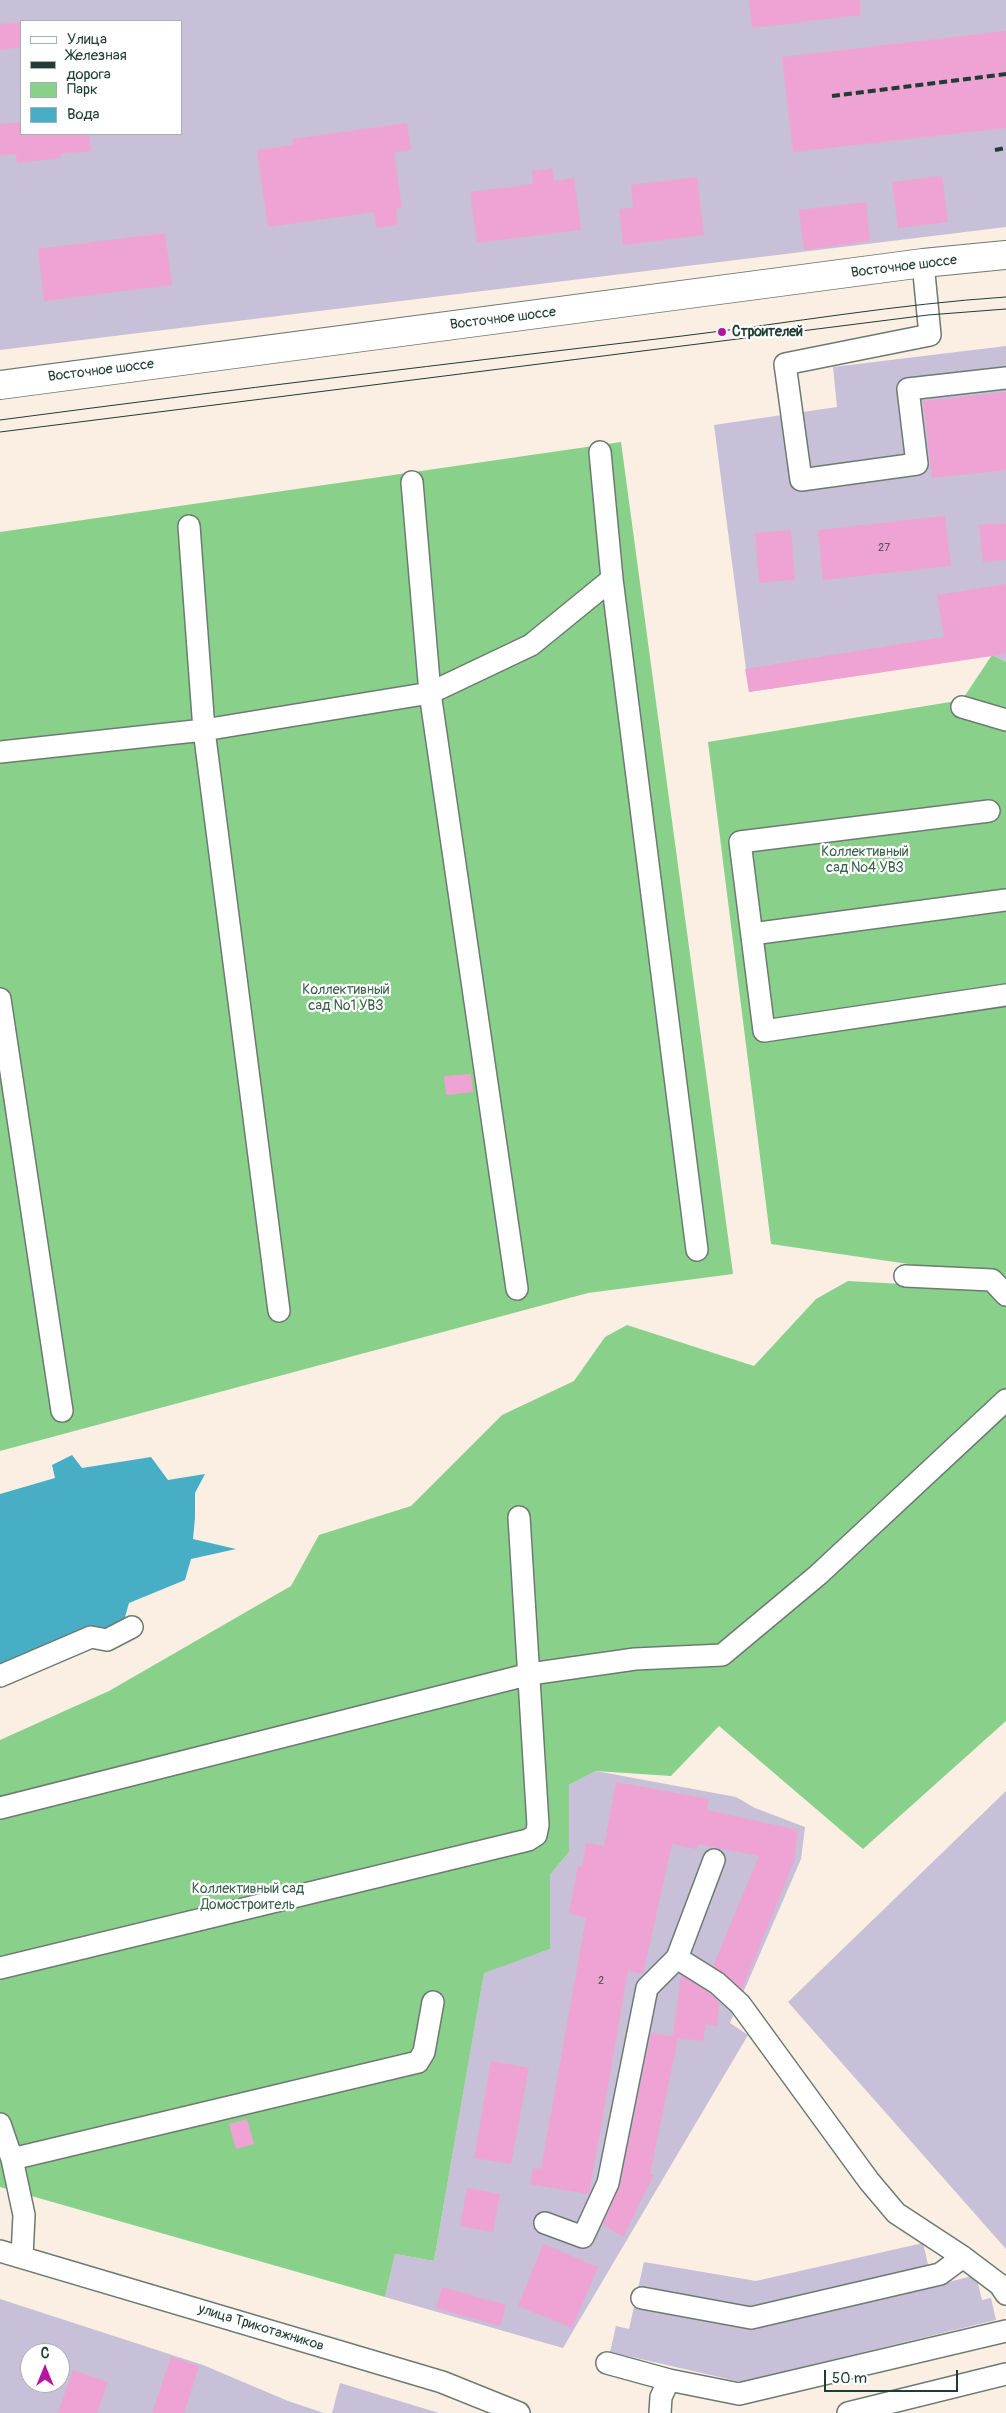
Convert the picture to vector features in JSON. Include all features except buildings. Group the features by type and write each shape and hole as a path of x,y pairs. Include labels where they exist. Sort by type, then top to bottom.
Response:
{"main road":[{"name":"Восточное шоссе","path":"0,384 923,264 1006,255"}],"street":[{"path":"923,264 930,335 785,364 800,480 917,464 908,390 1006,378"},
{"path":"600,452 612,579 697,1250"},
{"path":"412,482 430,693 517,1289"},
{"path":"189,526 204,730 279,1311"},
{"path":"0,752 204,730 430,693 531,645 612,579"},
{"path":"962,707 1006,720"},
{"path":"990,811 740,842 764,1031 1006,995"},
{"path":"752,934 1006,900"},
{"path":"0,1000 62,1411"},
{"path":"904,1276 992,1280 1006,1295"},
{"path":"0,1808 530,1674 636,1659 722,1656 818,1575 1006,1400"},
{"path":"0,1968 528,1840 536,1835 538,1825 530,1674 519,1517"},
{"path":"0,1676 91,1637 107,1640 132,1627"},
{"path":"545,2223 583,2237 608,2183 647,1988 677,1958 714,1860"},
{"path":"677,1958 717,1983 740,2004 868,2181 896,2213 963,2257 1000,2285 1006,2294"},
{"path":"12,2159 418,2062 424,2052 433,2002"},
{"path":"0,2124 12,2159 24,2215 22,2257"},
{"name":"улица Трикотажников","path":"0,2251 442,2382 518,2413"},
{"path":"642,2298 751,2318 940,2274 963,2257"},
{"path":"607,2363 669,2380 739,2394 1006,2331"},
{"path":"848,2413 1006,2374"},
{"path":"660,2413 661,2397 669,2380"}],"shaded area":[{"path":"0,0 1006,0 1006,227 0,350"},
{"path":"1006,346 1006,662 992,655 749,692 714,425 837,407 833,367"},
{"path":"596,1771 736,1797 755,1808 805,1827 801,1859 730,2023 748,2035 563,2348 385,2297 395,2254 434,2261 484,1972 550,1949 550,1875 569,1852 569,1785"},
{"path":"1006,1791 1006,2249 788,2002"},
{"path":"923,2243 933,2286 976,2275 982,2300 991,2298 996,2320 741,2382 610,2352 616,2326 629,2329 644,2262 756,2281"},
{"path":"0,2299 203,2365 288,2401 324,2413 0,2413"},
{"path":"340,2383 439,2413 332,2413"}],"green space":[{"name":"Коллективный сад №1 УВЗ","path":"621,442 733,1274 588,1293 0,1451 0,532"},
{"name":"Коллективный сад №4 УВЗ","path":"992,655 1006,662 1006,1285 998,1277 771,1244 708,742 962,700"},
{"name":"Коллективный сад Домостроитель","path":"848,1281 991,1289 1006,1305 1006,1721 863,1849 719,1726 671,1776 596,1771 569,1785 569,1852 550,1875 550,1949 484,1973 434,2261 395,2254 385,2297 0,2187 0,1740 109,1691 291,1586 319,1535 411,1506 502,1415 574,1381 605,1337 627,1325 754,1366 816,1299"}],"water":[{"path":"72,1455 82,1468 151,1457 168,1480 205,1474 195,1493 193,1539 236,1549 191,1559 185,1580 129,1603 123,1624 110,1632 86,1627 0,1665 0,1494 55,1478 52,1465"}],"tram line":[{"path":"0,420 682,336 884,309 1006,297"},
{"path":"0,432 928,315 1006,309"}],"railway":[{"path":"832,96 1006,74"},
{"path":"995,150 1006,148"}],"place":[{"name":"Строителей","path":"722,332"}]}
